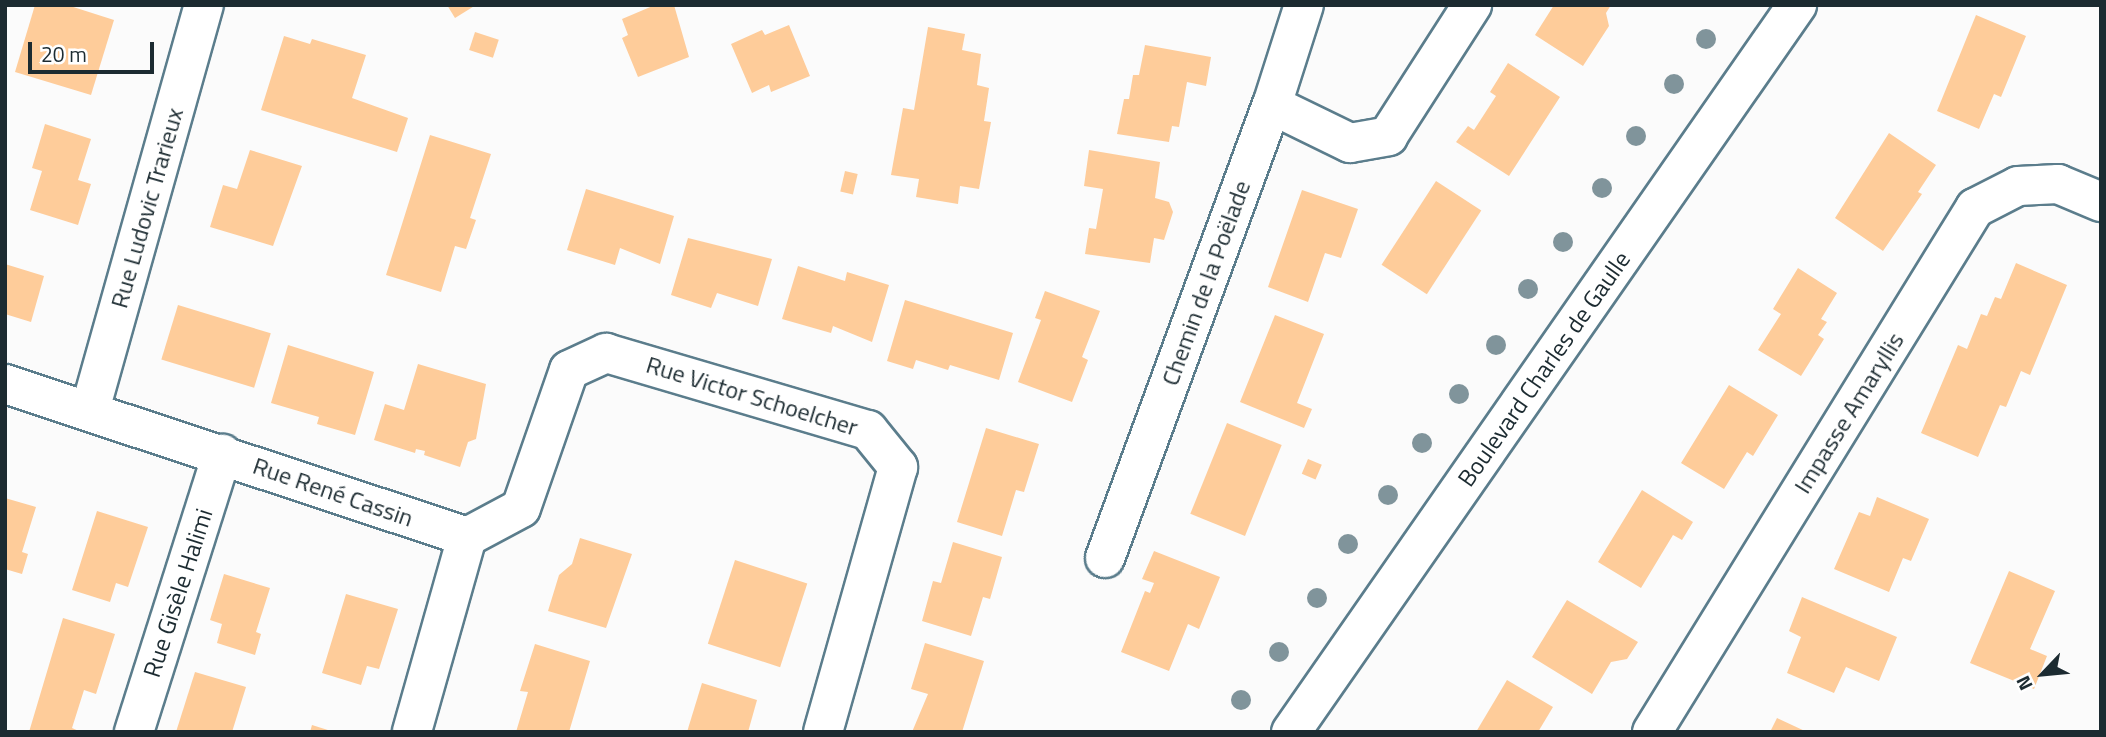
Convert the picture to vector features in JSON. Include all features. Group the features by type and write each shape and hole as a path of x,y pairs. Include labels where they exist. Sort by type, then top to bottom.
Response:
{"street":[{"name":"Rue Ludovic Trarieux","path":"90,410 204,5"},
{"name":"Chemin de la Poëlade","path":"1105,558 1272,105 1304,5"},
{"path":"1272,105 1350,143 1388,136 1472,5"},
{"name":"Boulevard Charles de Gaulle","path":"1291,732 1797,5"},
{"name":"Impasse Amaryllis","path":"1652,732 1975,208 2018,186 2058,184 2101,202"},
{"name":"Rue Victor Schoelcher","path":"467,537 521,508 569,370 606,352 868,430 898,467 822,732"},
{"name":"Rue René Cassin","path":"5,384 467,537"},
{"name":"Rue Gisèle Halimi","path":"134,732 222,454"},
{"path":"412,732 467,537"}],"building":[{"path":"35,5 67,5 114,20 91,95 15,72"},
{"path":"447,5 476,5 455,18"},
{"path":"655,5 674,5 689,57 638,77 622,38 628,35 622,19"},
{"path":"1554,5 1611,5 1606,13 1609,26 1583,66 1535,35"},
{"path":"1976,15 2026,36 2001,97 1994,94 1979,129 1937,111"},
{"path":"789,25 810,76 771,92 769,85 752,93 731,44 762,30 765,35"},
{"path":"928,27 965,34 962,50 981,54 977,85 989,88 984,121 991,122 979,189 960,186 958,204 916,197 919,179 891,175 903,108 914,110"},
{"path":"475,32 499,40 493,58 469,50"},
{"path":"284,36 310,44 312,39 366,55 352,98 408,118 397,152 261,110"},
{"path":"1145,45 1211,57 1206,86 1187,82 1179,127 1172,126 1169,142 1117,134 1124,99 1129,99 1133,75 1139,75"},
{"path":"1508,63 1560,97 1509,176 1456,142 1468,126 1474,130 1496,96 1490,92"},
{"path":"45,124 91,139 78,180 91,184 78,225 30,210 42,171 32,168"},
{"path":"1889,133 1936,165 1918,192 1922,194 1883,251 1835,218"},
{"path":"430,135 491,154 470,218 476,220 466,249 455,246 441,292 386,275"},
{"path":"250,150 302,166 273,246 210,227 223,185 237,189"},
{"path":"1089,150 1160,162 1155,198 1169,202 1173,212 1164,240 1154,238 1150,263 1085,254 1089,228 1096,229 1103,189 1084,186"},
{"path":"845,171 858,174 853,194 840,191"},
{"path":"1436,181 1481,210 1427,294 1382,265"},
{"path":"586,189 674,216 660,264 620,248 615,265 567,250"},
{"path":"1302,190 1358,209 1341,258 1325,253 1308,302 1268,287"},
{"path":"688,238 772,259 758,306 717,293 711,308 671,295"},
{"path":"2016,263 2067,285 2030,375 2021,371 2006,407 2000,405 1978,457 1921,433 1958,345 1967,349 1981,314 1987,316 1995,297 2001,299"},
{"path":"5,264 44,276 31,322 5,314"},
{"path":"798,266 845,281 847,272 889,285 872,342 833,326 831,333 782,319"},
{"path":"1798,268 1837,293 1821,319 1827,322 1818,335 1824,339 1801,376 1758,350 1781,314 1773,309"},
{"path":"1045,291 1100,311 1082,357 1088,360 1072,402 1018,382 1041,320 1035,318"},
{"path":"905,300 1013,333 999,380 950,365 948,370 916,360 913,369 887,361"},
{"path":"178,305 271,333 254,388 161,360"},
{"path":"1275,315 1324,334 1297,403 1312,409 1304,428 1240,402"},
{"path":"288,345 374,372 355,435 317,424 319,417 271,403"},
{"path":"418,364 486,384 476,439 468,442 460,467 424,455 425,451 416,449 415,453 374,440 385,404 404,410"},
{"path":"1729,385 1778,415 1753,456 1747,452 1724,489 1681,463"},
{"path":"1227,423 1282,445 1245,536 1190,514"},
{"path":"986,428 1039,444 1024,492 1016,490 1002,536 957,522"},
{"path":"1308,459 1322,465 1316,480 1302,474"},
{"path":"1642,490 1693,522 1682,540 1673,535 1641,588 1598,562"},
{"path":"1877,497 1929,519 1911,561 1903,558 1889,592 1834,569 1859,512 1870,516"},
{"path":"5,498 36,507 22,552 28,554 22,574 5,569"},
{"path":"97,511 148,527 128,587 116,583 110,602 72,590"},
{"path":"580,538 632,554 606,628 548,611 559,575 572,564"},
{"path":"953,542 1002,557 990,599 983,597 971,636 922,621 933,581 941,583"},
{"path":"1154,551 1220,577 1199,629 1188,624 1169,671 1121,652 1145,591 1150,593 1154,583 1142,579"},
{"path":"735,560 807,583 780,667 708,644"},
{"path":"2009,571 2055,591 2030,649 2047,656 2034,689 1970,663"},
{"path":"224,574 270,588 256,632 261,634 255,655 217,643 222,624 210,620"},
{"path":"346,594 398,609 379,669 367,666 361,685 322,673"},
{"path":"1802,597 1897,637 1879,681 1846,667 1834,693 1787,673 1801,637 1789,631"},
{"path":"1567,600 1638,642 1627,659 1611,662 1592,694 1532,657"},
{"path":"63,618 115,634 96,694 84,690 72,728 81,732 29,732"},
{"path":"925,643 984,661 962,732 912,732 928,694 911,689"},
{"path":"535,644 590,661 569,732 516,732 528,692 520,691"},
{"path":"195,672 246,687 232,732 176,732"},
{"path":"1507,680 1553,707 1538,732 1476,732"},
{"path":"702,683 757,700 748,732 687,732"},
{"path":"1777,718 1807,732 1770,732"},
{"path":"312,725 331,731 331,732 310,732"}]}
